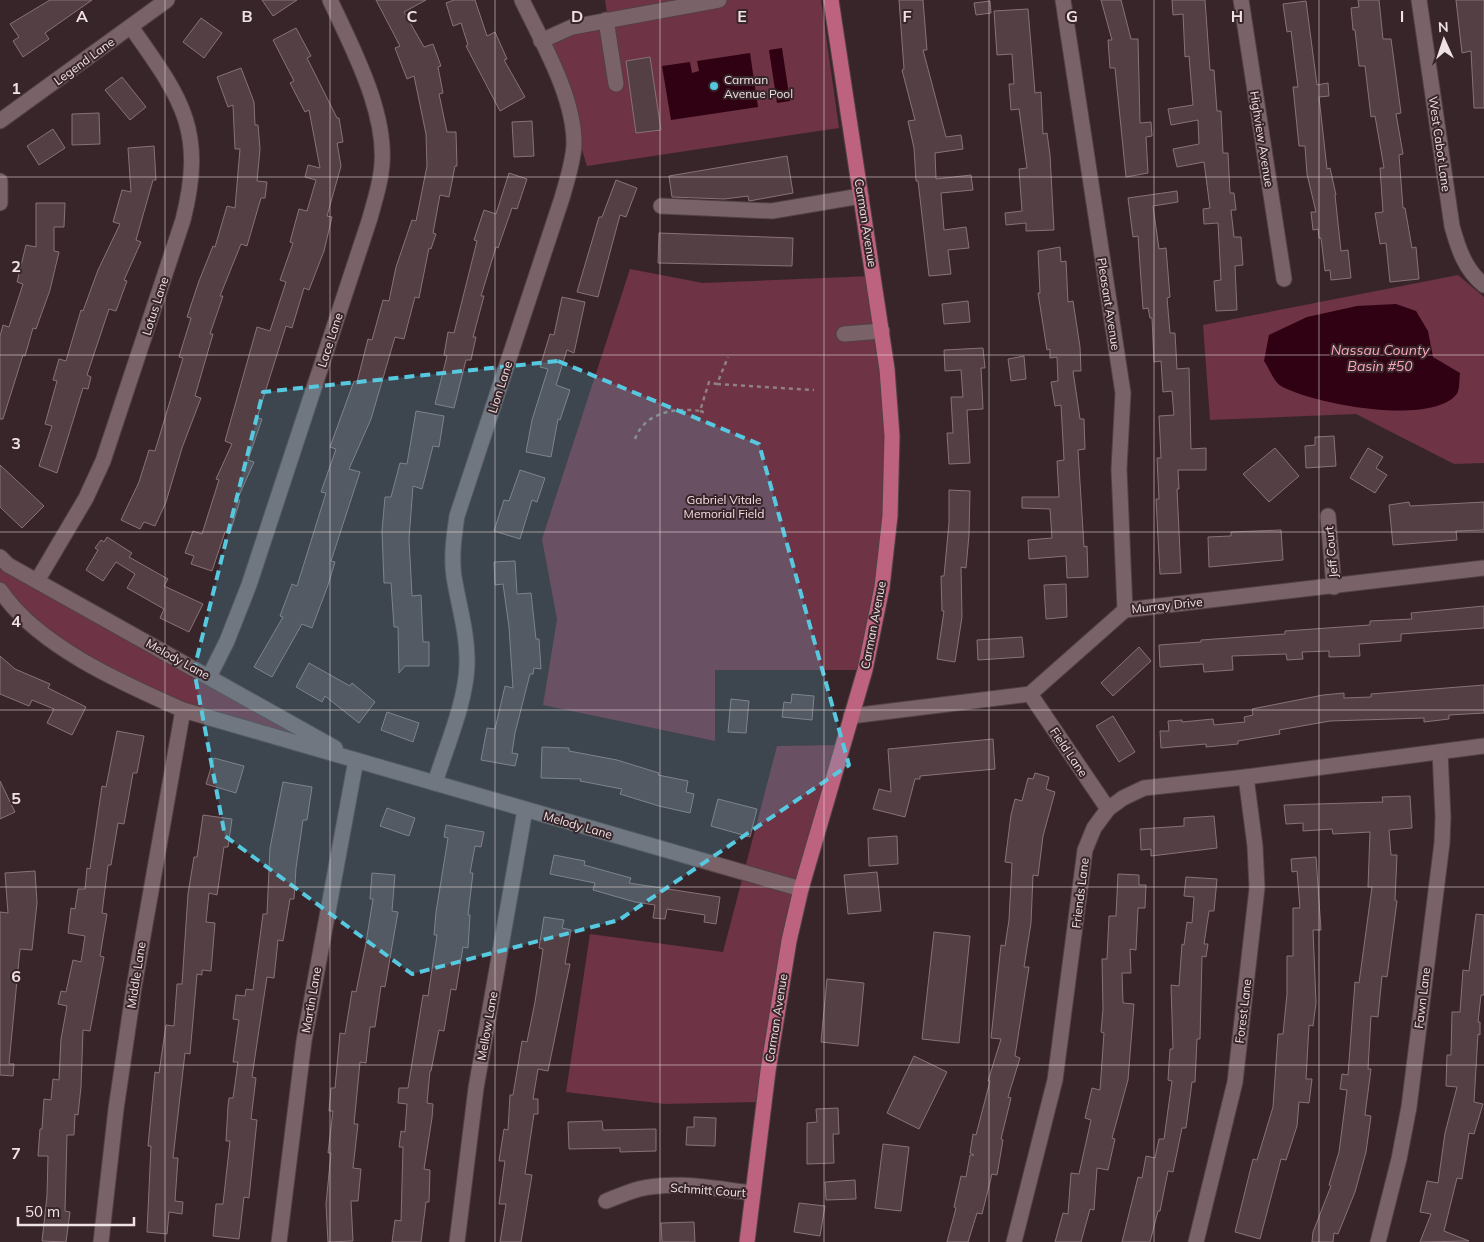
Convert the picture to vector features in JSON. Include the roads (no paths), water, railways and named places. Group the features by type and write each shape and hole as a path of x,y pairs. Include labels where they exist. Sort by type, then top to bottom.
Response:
{"main road":[{"name":"Carman Avenue","path":"747,1242 781,985 801,889 865,670 882,587 890,516 892,436 882,331 831,0"}],"street":[{"name":"Legend Lane","path":"0,121 167,0"},
{"name":"Lace Lane","path":"209,677 227,641 248,586 370,218 382,172 381,133 374,105 330,0"},
{"name":"Lion Lane","path":"435,783 462,697 467,666 465,629 454,576 453,545 457,516 573,160 574,143 571,115 541,40 522,0"},
{"path":"541,40 572,27 719,0"},
{"name":"Pleasant Avenue","path":"1062,0 1122,393 1120,469 1125,610"},
{"name":"Highview Avenue","path":"1241,0 1284,279"},
{"name":"West Cabot Lane","path":"1419,0 1452,226 1458,248 1468,268 1482,283"},
{"path":"606,20 616,84"},
{"name":"Lotus Lane","path":"37,581 86,498 103,461 175,246 190,191 193,168 191,143 185,115 168,79 131,26"},
{"path":"0,182 0,203"},
{"path":"661,206 772,211 861,196"},
{"path":"844,334 882,331"},
{"name":"Jeff Court","path":"1328,516 1334,587"},
{"name":"Melody Lane","path":"0,557 37,581 356,760"},
{"name":"Murray Drive","path":"1030,694 1125,610 1484,568"},
{"name":"Melody Lane","path":"0,590 27,621 53,641 143,692 183,710 801,889"},
{"path":"851,716 1030,694"},
{"name":"Field Lane","path":"1030,694 1108,809"},
{"name":"Middle Lane","path":"102,1242 116,1109 134,987 183,710"},
{"name":"Friends Lane","path":"1014,1242 1055,1080 1085,850 1094,828 1108,809 1123,798 1144,788 1246,777 1484,746"},
{"name":"Fawn Lane","path":"1378,1242 1399,1159 1409,1108 1442,843 1443,818 1440,752"},
{"name":"Martin Lane","path":"279,1242 304,1041 356,760"},
{"name":"Forest Lane","path":"1196,1242 1235,1082 1257,888 1255,846 1246,777"},
{"name":"Mellow Lane","path":"457,1242 476,1088 525,810"},
{"name":"Schmitt Court","path":"606,1201 638,1189 655,1186 683,1186 753,1193"}],"water":[{"path":"782,48 790,101 777,103 769,50"},
{"path":"750,53 758,107 671,120 662,66 690,62 692,73 699,71 697,61"},
{"name":"Nassau County Basin #50","path":"1396,304 1416,311 1428,331 1433,357 1460,373 1459,388 1456,395 1442,404 1422,409 1397,411 1343,405 1318,399 1297,393 1278,384 1264,361 1269,335 1307,317 1357,306"}],"place":[{"name":"Carman Avenue Pool","path":"714,86"}],"park label":[{"name":"Gabriel Vitale Memorial Field","path":"724,506"}]}
